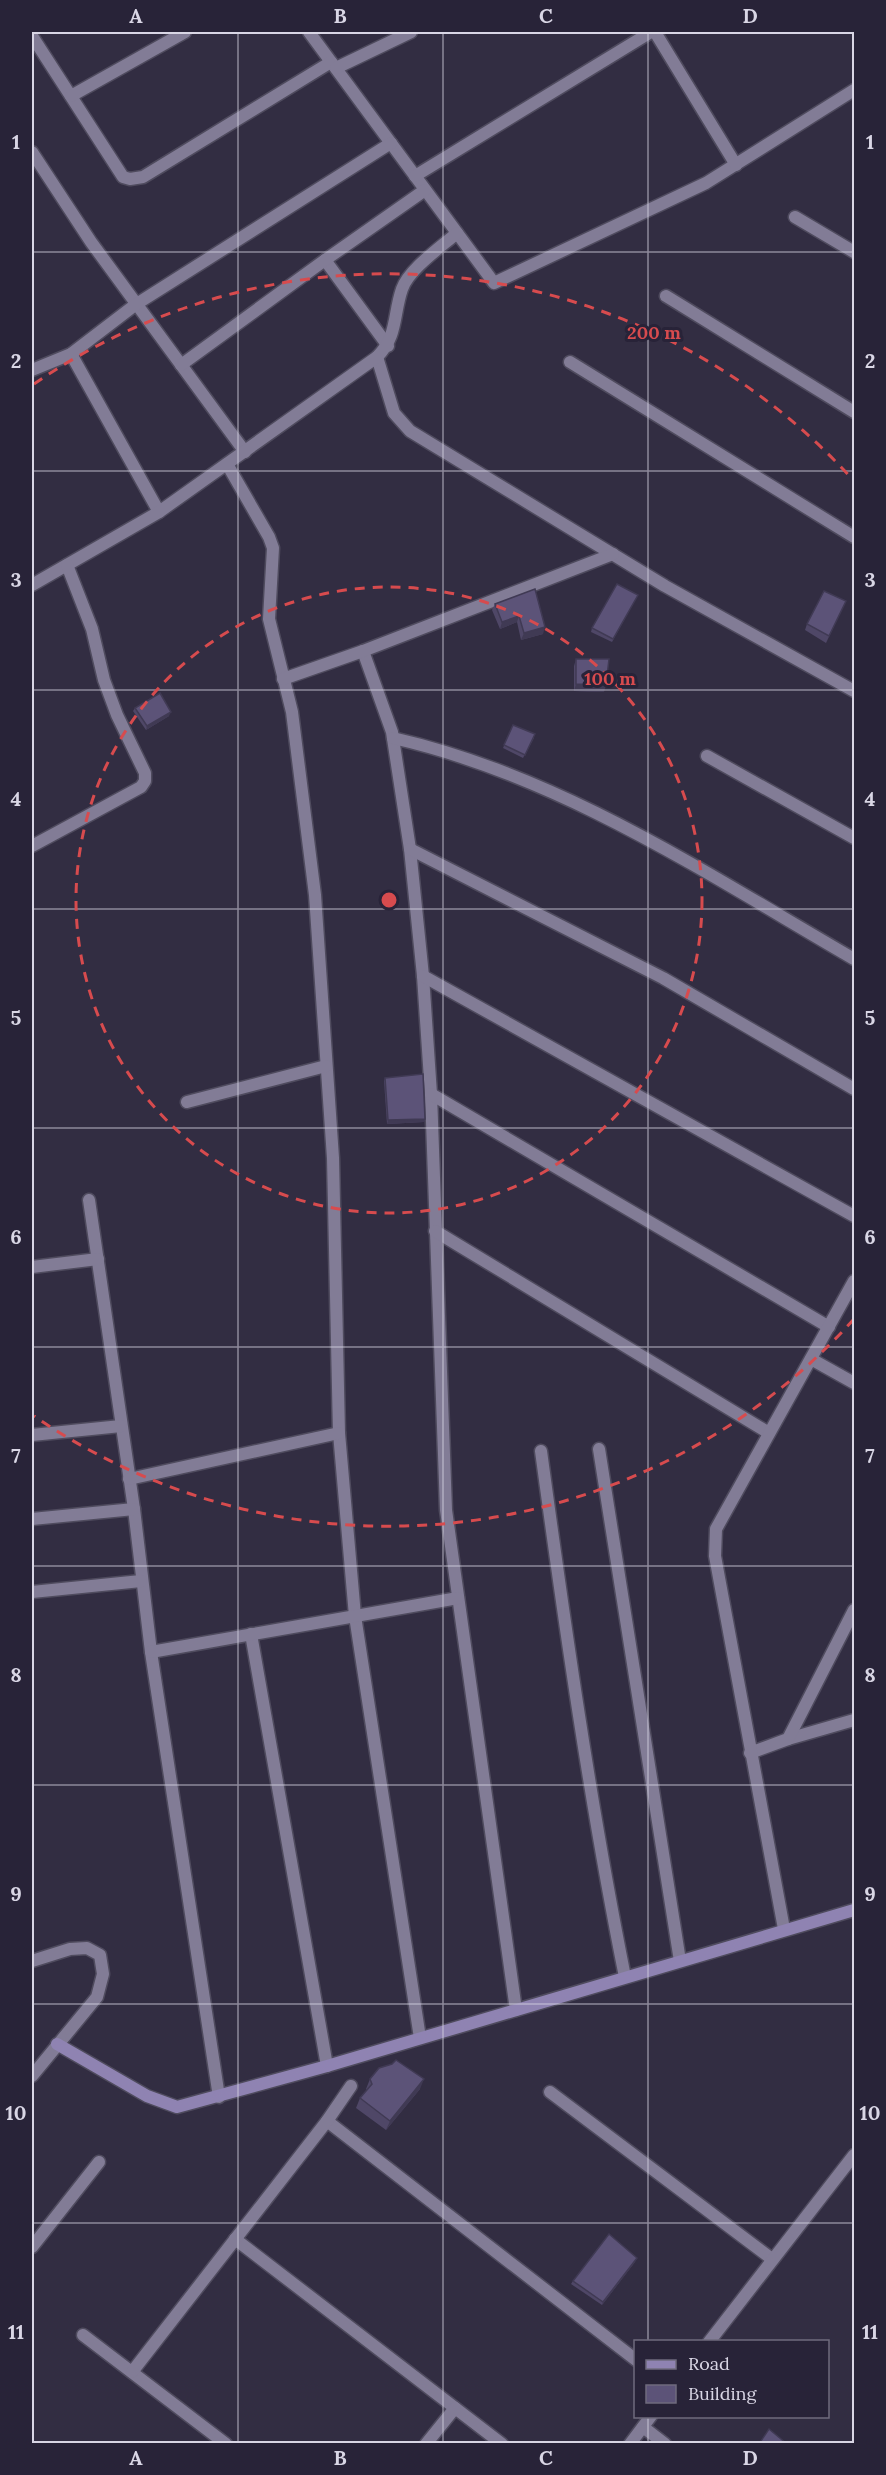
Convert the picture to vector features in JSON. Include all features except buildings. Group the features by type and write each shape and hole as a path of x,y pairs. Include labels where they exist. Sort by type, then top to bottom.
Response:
{"street":[{"path":"70,96 185,32"},
{"path":"309,32 494,283 706,183 852,95"},
{"path":"32,36 123,177 136,179 333,65 411,32"},
{"path":"415,176 653,32 736,165"},
{"path":"32,370 71,354 135,304 391,144"},
{"path":"32,152 63,202 135,304 245,452"},
{"path":"181,365 426,190"},
{"path":"795,218 855,252"},
{"path":"32,585 159,512 377,357 388,346 402,287 412,272 457,233"},
{"path":"325,260 388,346"},
{"path":"666,296 855,411"},
{"path":"71,354 159,512"},
{"path":"377,357 394,413 410,431 613,554 855,691"},
{"path":"570,362 855,537"},
{"path":"227,464 273,548 268,619 292,712 315,895 333,1158 339,1433 355,1616 420,2038"},
{"path":"283,679 363,651 613,554"},
{"path":"32,846 141,787 145,781 145,772 117,715 104,680 92,629 67,566"},
{"path":"363,651 393,738 410,849 423,976 431,1094 446,1510 516,2010"},
{"path":"393,738 430,747 549,789 668,851 855,959"},
{"path":"707,756 855,837"},
{"path":"410,849 663,978 855,1089"},
{"path":"423,976 855,1216"},
{"path":"187,1102 326,1066"},
{"path":"431,1094 829,1327"},
{"path":"89,1200 134,1509 151,1652 219,2097"},
{"path":"435,1231 770,1433"},
{"path":"32,1267 98,1259"},
{"path":"784,1929 750,1753 716,1556 716,1529 855,1281"},
{"path":"811,1359 855,1383"},
{"path":"32,1435 121,1426"},
{"path":"129,1479 339,1433"},
{"path":"599,1449 680,1961"},
{"path":"541,1451 579,1725 601,1859 626,1977"},
{"path":"32,1519 134,1509"},
{"path":"32,1592 141,1581"},
{"path":"151,1652 458,1598"},
{"path":"788,1739 855,1610"},
{"path":"251,1634 327,2066"},
{"path":"750,1753 788,1739 855,1720"},
{"path":"57,2044 147,2096 177,2107 327,2066 784,1929 855,1910"},
{"path":"32,1960 70,1949 87,1948 100,1955 103,1974 97,1997 32,2076"},
{"path":"132,2372 327,2121 351,2086"},
{"path":"550,2092 772,2259"},
{"path":"327,2121 634,2358"},
{"path":"711,2340 855,2155"},
{"path":"32,2247 99,2162"},
{"path":"235,2239 501,2444"},
{"path":"83,2335 225,2444"},
{"path":"426,2444 455,2408"},
{"path":"630,2444 647,2422 665,2444"}]}
